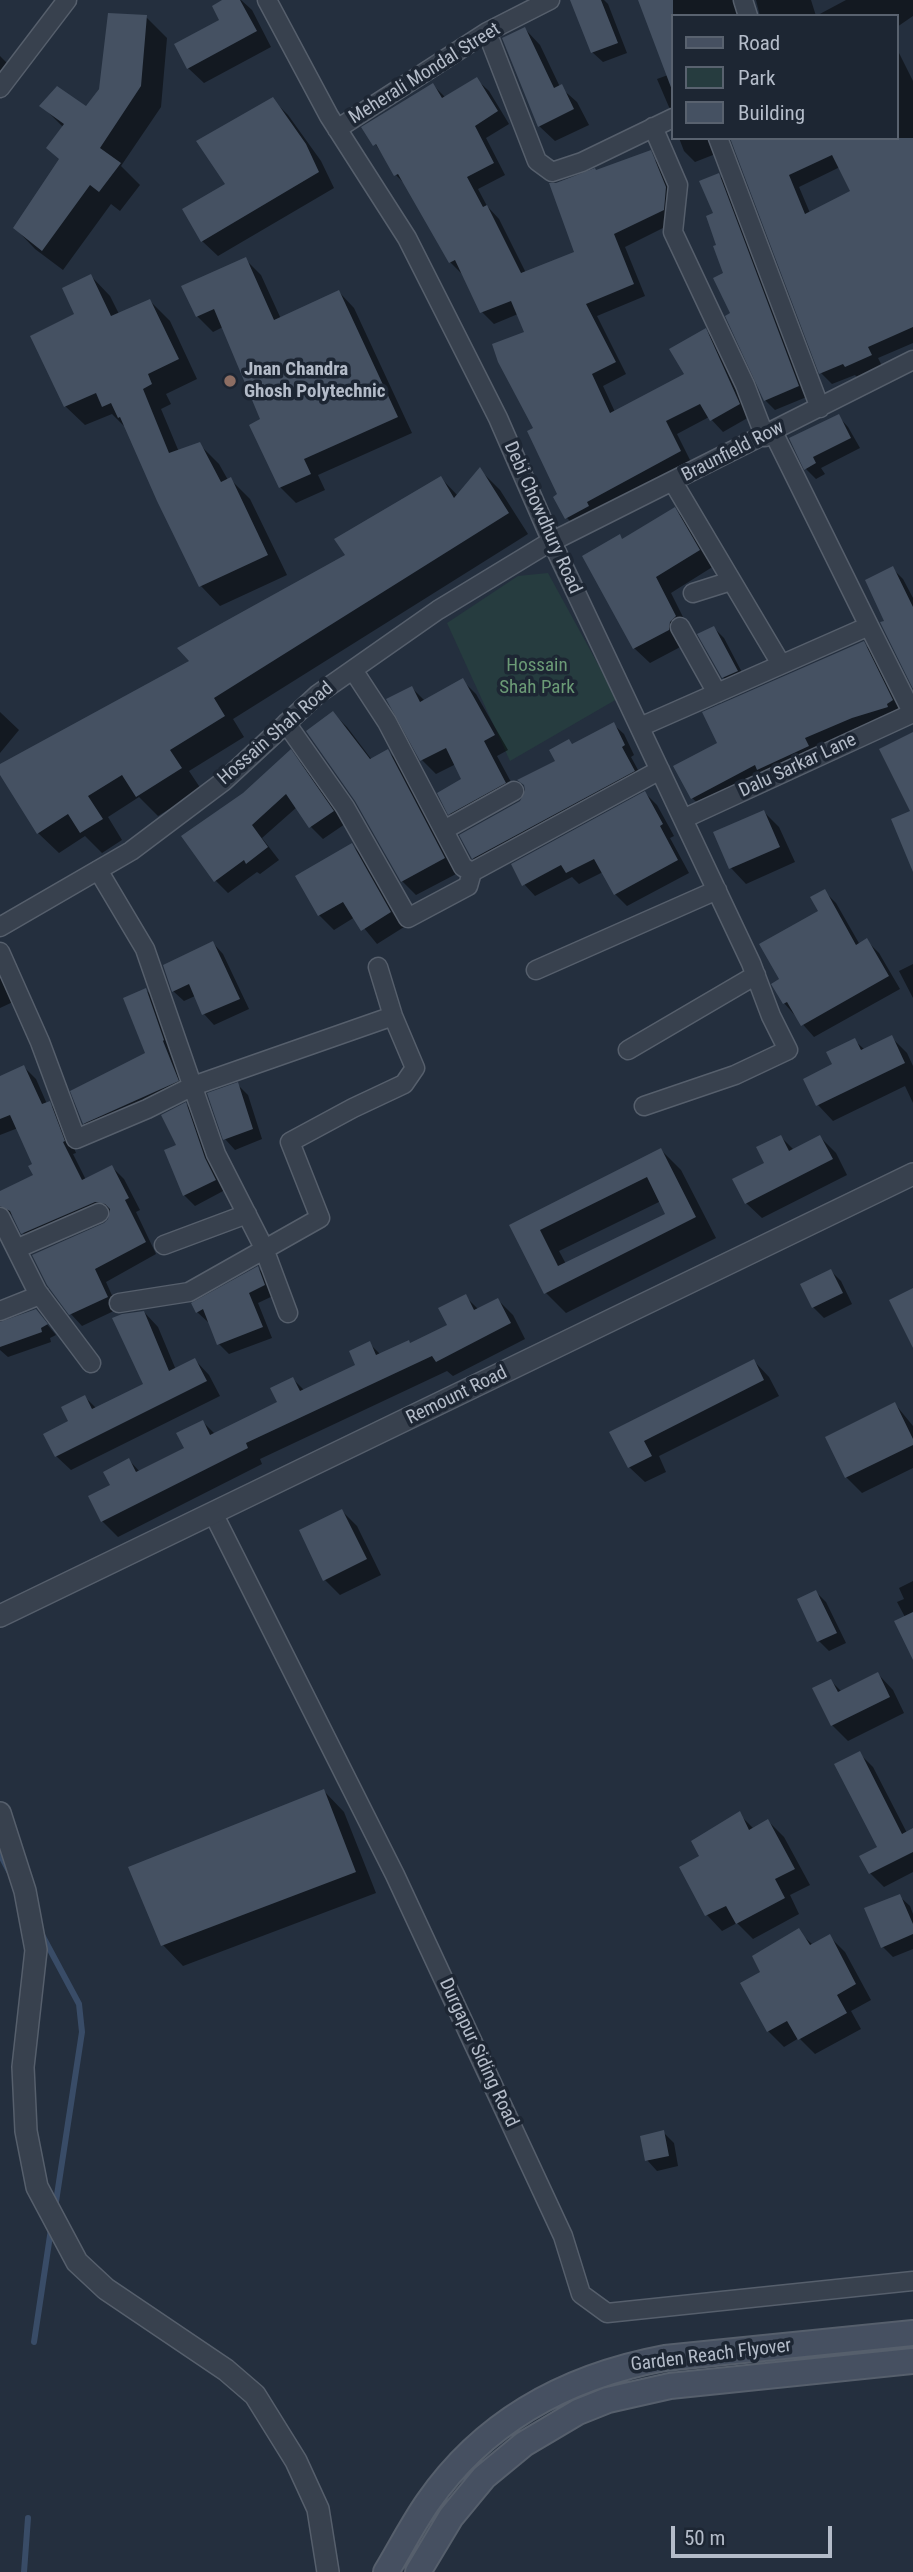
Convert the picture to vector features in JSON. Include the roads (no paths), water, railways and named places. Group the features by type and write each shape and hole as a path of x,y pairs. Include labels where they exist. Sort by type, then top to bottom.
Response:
{"main road":[{"name":"Garden Reach Flyover","path":"386,2572 428,2501 464,2458 508,2421 567,2386 632,2364 666,2358 913,2333"},
{"name":"Garden Reach Flyover","path":"418,2572 451,2517 484,2477 524,2444 578,2412 608,2400 670,2386 913,2361"}],"street":[{"path":"0,88 67,0"},
{"name":"Debi Chowdhury Road","path":"267,0 337,129 407,237 498,418 552,542 717,890 788,1051 735,1075 644,1106"},
{"name":"Meherali Mondal Street","path":"337,129 487,33 550,0"},
{"path":"487,33 537,161 552,172 582,162 671,119"},
{"path":"653,127 678,185 673,232 769,434 913,714"},
{"path":"719,140 820,408"},
{"name":"Braunfield Row","path":"552,542 913,360"},
{"path":"673,482 781,664"},
{"name":"Hossain Shah Road","path":"0,927 131,851 224,780 318,694 438,610 552,542"},
{"path":"692,593 731,581"},
{"path":"640,727 869,626"},
{"path":"680,627 717,693"},
{"path":"353,670 387,722 463,867 472,872"},
{"name":"Dalu Sarkar Lane","path":"683,819 913,714"},
{"path":"286,723 345,807 408,918 468,886 472,872 660,770"},
{"path":"444,830 514,791"},
{"path":"98,870 145,949 216,1154 264,1251 288,1313"},
{"path":"536,970 717,890"},
{"path":"0,952 40,1042 76,1139 193,1086 393,1016"},
{"path":"119,1303 188,1292 320,1218 290,1142 404,1084 415,1068 393,1016 378,967"},
{"path":"628,1050 755,975"},
{"name":"Remount Road","path":"0,1616 913,1174"},
{"path":"16,1249 99,1213"},
{"path":"164,1245 247,1214"},
{"path":"0,1217 40,1295 91,1363"},
{"path":"0,1311 40,1295"},
{"name":"Durgapur Siding Road","path":"213,1513 401,1887 564,2236 581,2294 607,2313 913,2281"},
{"path":"0,1813 25,1891 36,1950 23,2067 26,2131 37,2188 77,2262 106,2289 217,2363 255,2396 296,2461 318,2509 328,2572"}],"waterway":[{"path":"0,1854 9,1871"},
{"path":"41,1933 79,2004 82,2032 55,2208"},
{"path":"34,2342 51,2229"},
{"path":"24,2572 28,2518"}],"place":[{"name":"Jnan Chandra Ghosh Polytechnic","path":"230,381"}],"park label":[{"name":"Hossain Shah Park","path":"537,677"}]}
